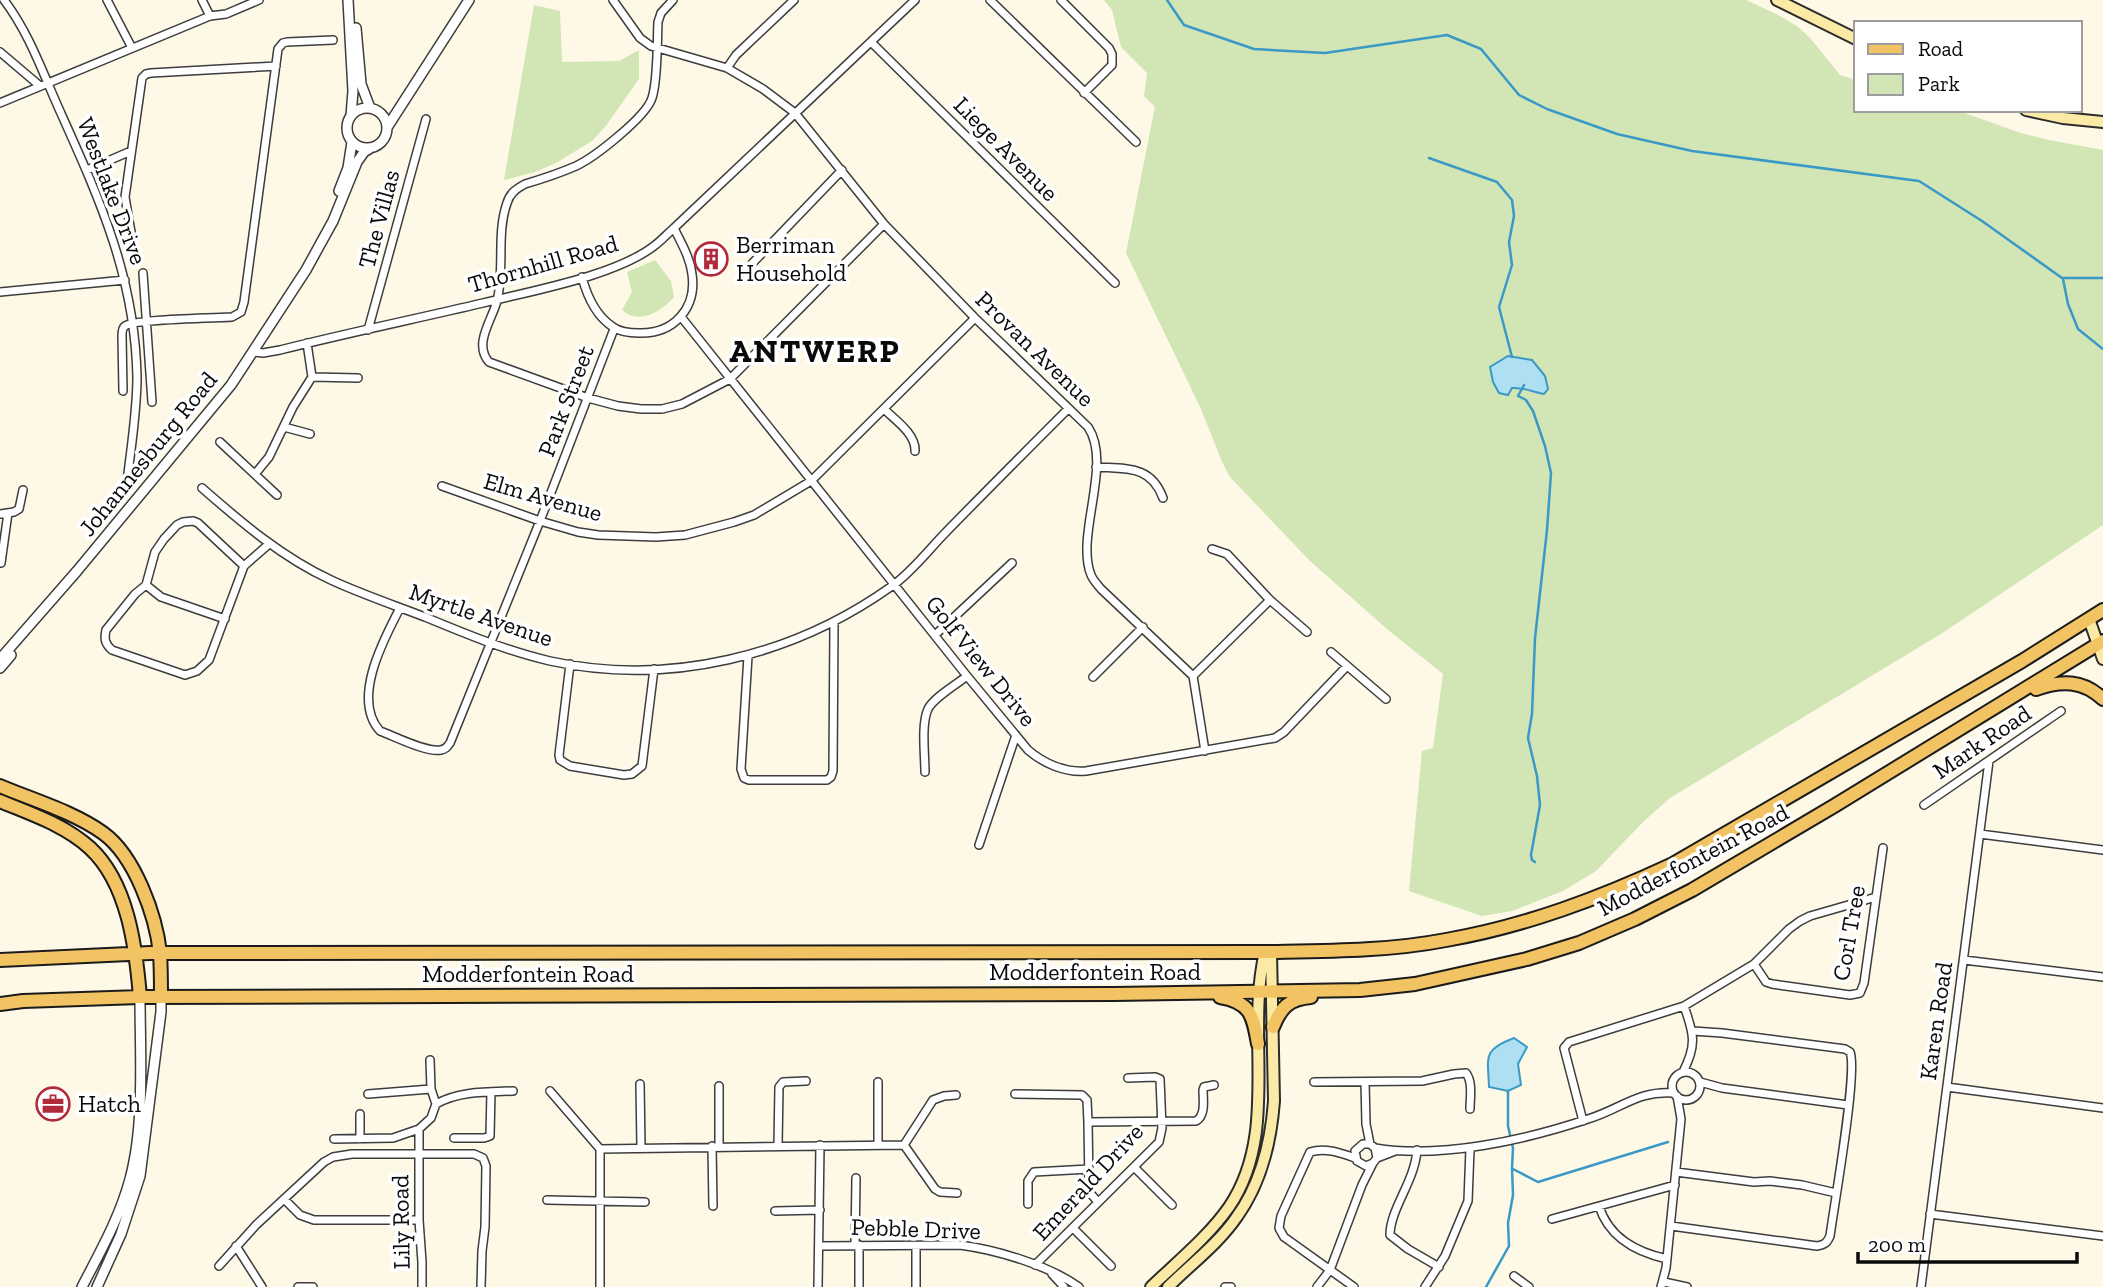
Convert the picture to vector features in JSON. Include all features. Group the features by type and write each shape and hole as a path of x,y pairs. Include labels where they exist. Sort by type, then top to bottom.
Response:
{"main road":[{"path":"1777,0 1854,38"},
{"path":"2035,112 2103,122"},
{"name":"Modderfontein Road","path":"0,960 137,953 1354,951 1445,941 1559,912 1613,892 1673,864 2022,661 2103,610"},
{"path":"2089,619 2100,643 2103,659"},
{"name":"Modderfontein Road","path":"0,1004 141,997 1114,994 1360,990 1415,984 1527,959 1578,943 1635,919 1692,890 1823,813 2100,643"},
{"path":"2012,698 2049,684 2067,682 2086,686 2103,699"},
{"path":"0,786 88,823 106,835 121,850 146,899 160,953 161,997"},
{"path":"0,801 69,833 90,848 103,863 116,885 137,953 141,997"},
{"path":"1151,1287 1211,1228 1228,1207 1253,1153 1258,1126 1258,1044 1268,952"},
{"path":"1273,1027 1282,1009 1292,1000 1360,990"},
{"path":"1168,1287 1236,1219 1257,1179 1264,1159 1272,1121 1275,1077 1273,1027 1265,991"},
{"path":"1114,994 1214,997 1238,1002 1245,1006 1252,1016 1258,1044"}],"street":[{"path":"4,0 32,43 44,85"},
{"path":"107,0 132,48"},
{"path":"202,0 210,16"},
{"path":"0,103 210,16 226,14 259,0"},
{"path":"351,0 355,69 351,116 347,129 352,142 369,149 381,144 388,127 469,0"},
{"path":"613,0 640,38 656,49"},
{"path":"673,0 661,13 658,22 652,99 648,106 631,124 579,164 525,184 509,196 504,212 498,299 483,340 482,350 486,359 588,398 618,406 662,409 682,404 730,379 884,224"},
{"path":"727,68 736,55 794,0"},
{"name":"Thornhill Road","path":"254,352 263,354 498,299 582,277 635,257 653,247 674,228 915,0"},
{"path":"990,0 1136,142"},
{"path":"1061,0 1112,54 1112,65 1084,93"},
{"path":"123,391 123,328 132,323 232,317 241,312 278,49 283,43 333,40"},
{"name":"Liege Avenue","path":"871,42 1115,283"},
{"name":"Provan Avenue","path":"656,49 727,68 795,113 884,224 975,318 1088,427 1096,443 1088,552 1092,577 1101,589 1193,676"},
{"name":"Westlake Drive","path":"0,52 44,85 88,170 113,235 125,281 137,374 127,482"},
{"path":"132,238 125,197 140,84 146,74 276,66"},
{"path":"355,69 370,108 382,114 388,127"},
{"path":"382,114 404,104"},
{"path":"351,116 356,111 370,108"},
{"name":"The Villas","path":"368,330 426,119"},
{"name":"Johannesburg Road","path":"285,301 337,198 348,168 352,142"},
{"name":"Johannesburg Road","path":"0,659 211,410 254,352 318,249 360,157 369,149"},
{"path":"88,170 131,151"},
{"path":"742,274 842,170"},
{"path":"582,277 592,304 614,329 628,333 657,331 670,326 682,318 692,295 693,283 688,258 674,228"},
{"path":"143,273 152,402"},
{"path":"0,292 125,281"},
{"name":"Golf View Drive","path":"682,318 967,677 1038,759 1077,772 1101,770 1275,738 1284,732 1346,667"},
{"name":"Elm Avenue","path":"442,486 540,521 578,532 607,536 685,535 734,522 754,515 811,481 975,318"},
{"name":"Park Street","path":"400,608 381,646 368,683 372,718 380,731 431,750 440,750 450,743 614,329"},
{"path":"255,474 269,457 293,407 312,377 307,343"},
{"path":"312,377 358,378"},
{"path":"884,409 912,438 915,451"},
{"name":"Myrtle Avenue","path":"202,488 269,544 330,580 489,643 540,658 620,670 654,669 713,663 748,656 834,622 894,584 1068,409"},
{"path":"284,427 310,434"},
{"path":"220,442 277,495"},
{"path":"1096,467 1144,473 1156,483 1163,498"},
{"path":"1,563 4,514 19,509 23,490"},
{"path":"244,566 198,523 183,522 177,525 158,546 146,585 135,594 106,630 105,642 112,650 185,675 203,667 209,660 244,566 269,544"},
{"path":"1212,549 1227,554 1270,600 1307,632"},
{"path":"935,635 1012,563"},
{"path":"146,585 161,597 225,619"},
{"path":"1205,751 1193,676 1270,600"},
{"path":"748,656 741,769 744,778 827,780 833,771 834,622"},
{"name":"Johannesburg Road","path":"0,668 32,624"},
{"path":"1093,677 1143,627"},
{"path":"1331,652 1387,699"},
{"path":"570,664 560,760 570,766 624,775 632,774 642,766 654,669"},
{"path":"925,772 928,710 967,677"},
{"name":"Mark Road","path":"1924,805 2061,711"},
{"path":"979,845 1016,736"},
{"name":"Karen Road","path":"1921,1287 1989,761"},
{"path":"1980,834 2103,850"},
{"name":"Corl Tree","path":"1754,964 1766,982 1772,984 1850,995 1860,993 1864,983 1883,848"},
{"path":"1583,1121 1565,1045 1576,1039 1684,1006 1754,964 1789,929 1800,922 1811,916 1876,897"},
{"path":"1964,960 2103,977"},
{"path":"82,1287 124,1198 135,1156 141,997"},
{"path":"97,1287 121,1234 140,1176 161,997"},
{"path":"1337,1152 1372,1146 1396,1151 1470,1149 1603,1114 1633,1098 1657,1091 1683,1072 1690,1057 1693,1031 1684,1006"},
{"path":"1671,1226 1817,1246 1828,1242 1853,1063 1850,1052 1845,1049 1693,1031"},
{"path":"1687,1287 1662,1284 1671,1226 1681,1119 1689,1099 1697,1095 1698,1083 1690,1057"},
{"path":"334,1139 393,1138 419,1129 431,1118 436,1104 431,1089 430,1060"},
{"path":"1683,1072 1698,1083 1722,1088 1848,1105"},
{"path":"1314,1082 1422,1081 1466,1073 1470,1083 1470,1109"},
{"path":"1128,1078 1160,1079 1162,1121"},
{"path":"1674,1080 1681,1119"},
{"path":"778,1145 779,1087 783,1082 806,1081"},
{"path":"878,1082 878,1144"},
{"path":"1317,1287 1330,1270 1362,1185 1375,1160 1366,1124 1366,1082"},
{"path":"640,1084 641,1147"},
{"path":"1088,1122 1199,1120 1203,1090 1214,1085"},
{"path":"713,1206 719,1086"},
{"path":"1947,1087 2103,1108"},
{"path":"368,1094 431,1089"},
{"path":"436,1104 449,1098 474,1093 513,1091"},
{"path":"550,1091 600,1149 600,1287"},
{"path":"1657,1091 1689,1099"},
{"path":"454,1138 484,1139 490,1136 491,1092"},
{"path":"1015,1094 1084,1096 1087,1100 1090,1191 1098,1202"},
{"path":"904,1145 933,1100 956,1095"},
{"path":"360,1114 360,1139"},
{"name":"Emerald Drive","path":"1035,1265 1159,1142 1162,1121"},
{"path":"1356,1158 1366,1124"},
{"name":"Lily Road","path":"419,1129 422,1287"},
{"path":"818,1287 820,1145"},
{"path":"600,1149 904,1145"},
{"path":"904,1145 935,1189 957,1193"},
{"path":"1426,1287 1439,1267 1468,1201 1470,1149"},
{"path":"1417,1150 1413,1174 1393,1221 1390,1235 1439,1267"},
{"path":"1363,1165 1396,1151"},
{"path":"1354,1287 1284,1237 1279,1222 1310,1152 1337,1152 1356,1158 1363,1165 1362,1185"},
{"path":"219,1266 285,1199 324,1162 333,1157 352,1154 474,1154 485,1161 481,1287"},
{"path":"1134,1167 1171,1205"},
{"path":"1028,1204 1028,1181 1034,1172 1089,1169"},
{"path":"1676,1172 1802,1185 1836,1193"},
{"path":"856,1178 859,1287"},
{"path":"1552,1219 1675,1185"},
{"path":"285,1199 300,1215 314,1220 419,1220"},
{"path":"547,1200 645,1202"},
{"path":"1599,1206 1605,1223 1631,1246 1641,1252 1667,1259"},
{"path":"775,1211 820,1210"},
{"path":"1930,1214 2103,1236"},
{"path":"1073,1228 1111,1266"},
{"path":"236,1246 262,1287"},
{"name":"Pebble Drive","path":"820,1246 975,1247 1035,1265 1068,1279 1079,1287"},
{"path":"916,1246 916,1287"},
{"name":"Pebble Drive","path":"1049,1271 1064,1287"},
{"path":"1514,1276 1529,1287"},
{"path":"298,1287 313,1287"},
{"path":"1225,1287 1231,1287"}],"green space":[{"path":"1104,0 1746,0 1797,26 1840,75 1854,79 1854,112 1962,112 2021,133 2103,150 2103,525 1944,632 1670,798 1596,871 1563,891 1512,911 1482,916 1409,891 1422,751 1433,748 1443,674 1309,560 1230,477 1222,462 1201,409 1126,253 1155,107 1144,96 1147,73 1121,47 1112,10"},
{"path":"534,5 560,11 562,62 619,61 639,50 639,79 592,141 556,163 504,180"},
{"path":"655,260 671,281 674,297 650,315 629,314 622,310 632,292 627,272"}],"water":[{"path":"1508,356 1532,360 1545,376 1548,389 1544,394 1516,388 1512,388 1508,395 1499,393 1490,367"},
{"path":"1514,1038 1527,1047 1518,1064 1521,1085 1508,1091 1489,1087 1489,1056 1496,1046"}],"waterway":[{"path":"1167,0 1184,25 1254,49 1325,53 1447,35 1481,49 1519,95 1547,109 1617,134 1692,151 1919,181 1982,221 2062,278 2103,278"},
{"path":"1429,158 1497,182 1512,200 1514,216 1509,242 1512,265 1499,307 1512,357"},
{"path":"2063,279 2068,304 2078,329 2103,349"},
{"path":"1524,385 1518,396 1526,400 1533,411 1551,473 1528,738 1537,776 1540,805 1531,855 1535,862"},
{"path":"1486,1287 1509,1246 1513,1148 1508,1126 1508,1091"},
{"path":"1513,1169 1538,1182 1668,1142"}],"place":[{"name":"Berriman Household","path":"711,259"},
{"name":"Hatch","path":"53,1104"}],"district":[{"name":"ANTWERP","path":"815,351"}]}
